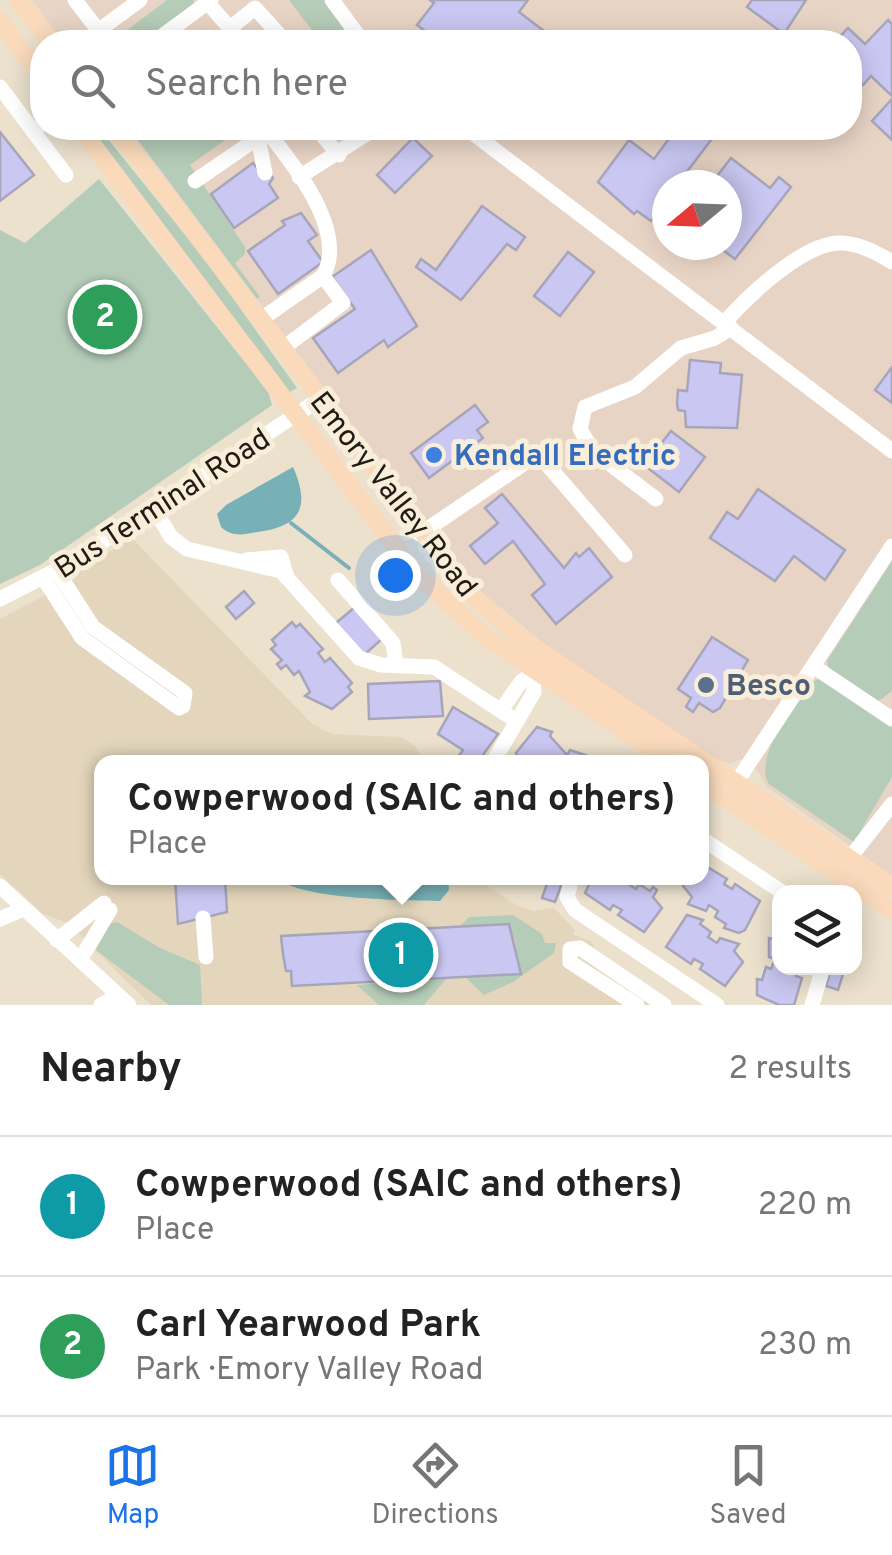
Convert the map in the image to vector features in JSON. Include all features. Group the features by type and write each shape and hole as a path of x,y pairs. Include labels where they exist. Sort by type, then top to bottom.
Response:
{"main road":[{"path":"20,0 42,30"},
{"path":"0,21 30,62"},
{"name":"Emory Valley Road","path":"89,140 390,543 436,594 661,755"},
{"name":"Emory Valley Road","path":"124,140 420,534 539,669 688,755"},
{"name":"Emory Valley Road","path":"709,767 890,882"},
{"path":"709,787 892,910"},
{"path":"809,854 842,885"},
{"path":"862,900 892,920"}],"street":[{"path":"75,0 98,30"},
{"path":"108,30 140,0"},
{"path":"332,0 354,30"},
{"path":"171,30 210,1 230,28 255,8 275,30"},
{"path":"0,86 30,119"},
{"path":"45,140 66,176"},
{"path":"195,182 248,140"},
{"path":"260,140 265,172"},
{"path":"260,320 323,276 332,260 328,235 299,178 267,140"},
{"path":"327,140 340,155"},
{"path":"299,178 340,155 356,140"},
{"path":"482,140 892,451"},
{"path":"656,499 593,451 580,428 585,408 634,387 681,348 715,338 748,296 816,248 842,243 870,250 892,262"},
{"path":"282,349 343,304 323,276"},
{"name":"Bus Terminal Road","path":"0,599 50,575 320,400"},
{"path":"420,534 538,454 625,554"},
{"path":"154,510 178,543 280,572 359,658 434,667 508,715"},
{"path":"736,783 892,546"},
{"path":"230,559 258,548"},
{"path":"50,575 85,619 185,693 183,706 179,708 82,638 50,575"},
{"path":"338,580 393,643 396,665"},
{"path":"813,666 890,712"},
{"path":"495,755 521,682 539,669"},
{"path":"850,859 892,804"},
{"path":"709,843 772,885"},
{"path":"570,885 566,897 575,910 717,1005"},
{"path":"0,886 12,904 124,1000"},
{"path":"0,919 12,904"},
{"path":"57,940 106,906 80,960"},
{"path":"203,918 206,957"},
{"path":"637,1005 570,962 570,949 580,948 664,1005"},
{"path":"812,1005 821,975"},
{"path":"101,1005 124,1000"}],"shaded area":[{"path":"32,0 892,0 892,876 767,787 759,773 740,759 731,764 718,760 546,645 480,591 421,521 136,140 862,140 862,30 54,30"},
{"path":"132,538 312,724 332,734 401,737 415,746 420,755 94,755 94,885 486,885 533,911 554,908 575,930 573,934 592,942 597,954 672,1005 151,1005 68,923 43,914 0,874 0,619 74,580 82,568"}],"green space":[{"path":"167,0 193,0 194,4 158,30 127,30"},
{"path":"289,0 325,0 348,30 312,30"},
{"path":"98,140 109,140 207,262 297,388 288,393"},
{"path":"138,140 225,140 190,165 245,247 245,254 235,263 260,297 257,299"},
{"path":"99,179 268,391 272,405 40,565 0,584 0,230 25,243"},
{"path":"892,561 892,691 877,702 829,668 827,661"},
{"path":"818,679 892,725 892,777 854,842 769,784 765,773 771,744 787,712"},
{"path":"513,915 542,934 545,943 556,943 554,953 513,982 484,995 465,977 520,974 515,940 510,940 509,924 460,926 469,917"},
{"path":"117,922 160,948 200,965 202,1005 169,1005 96,950 110,924"},
{"path":"447,978 424,1005 379,1005 357,985"}],"water":[{"path":"293,467 301,504 292,520 272,529 243,534 221,527 217,514 226,505"},
{"path":"289,885 449,885 449,890 440,901 308,891"}],"building":[{"path":"430,0 528,0 519,12 543,30 424,30 417,25 434,3"},
{"path":"752,0 806,0 787,30 779,30 747,7"},
{"path":"888,20 892,24 892,96 871,76 862,84 862,41 865,44"},
{"path":"892,99 892,140 872,121"},
{"path":"0,132 34,175 0,201"},
{"path":"411,140 432,156 395,193 377,175"},
{"path":"629,140 654,159 668,140 711,140 688,170 652,170 651,221 637,211 634,214 598,182"},
{"path":"731,158 770,188 779,177 791,187 742,250 742,170 722,170"},
{"path":"253,163 261,173 268,172 273,178 269,184 278,198 234,228 211,194"},
{"path":"482,206 525,237 516,250 507,244 461,300 416,267 421,259 436,270"},
{"path":"301,213 317,235 308,241 323,262 278,294 248,251 285,225 282,221"},
{"path":"371,250 417,326 388,347 384,340 338,373 313,338 355,309 332,277"},
{"path":"568,252 594,272 560,316 534,296"},
{"path":"690,360 721,363 720,373 742,375 737,428 686,427 685,411 678,410 677,403 678,390 687,391"},
{"path":"892,367 892,403 875,390"},
{"path":"475,405 488,422 477,430 483,438 429,478 411,453"},
{"path":"671,431 705,457 679,492 644,465"},
{"path":"758,489 845,550 825,580 794,556 775,581 710,538 727,512 738,519"},
{"path":"502,494 564,568 576,553 579,557 589,548 612,577 556,624 532,595 545,584 513,541 485,564 470,546 498,523 485,508"},
{"path":"244,591 254,603 236,619 226,607"},
{"path":"355,607 382,639 364,655 336,623"},
{"path":"292,622 296,627 300,624 323,649 318,653 325,662 330,658 352,683 348,687 352,692 332,709 305,696 310,692 299,671 294,675 286,665 281,669 277,664 282,660 271,649 276,645 272,640"},
{"path":"712,637 748,660 720,708 713,712 699,703 693,712 686,707 691,698 678,689"},
{"path":"440,681 443,716 369,719 368,684"},
{"path":"453,707 498,734 483,755 459,755 463,750 438,734"},
{"path":"537,727 552,732 550,736 567,755 517,755"},
{"path":"709,868 727,879 724,884 732,889 735,884 760,901 745,930 739,933 724,928 726,924 715,917 718,911 709,905 706,911 688,904 692,897 683,886 709,885"},
{"path":"175,885 225,885 227,912 178,924"},
{"path":"547,885 561,885 555,902 542,898"},
{"path":"589,885 630,885 636,889 641,885 650,891 653,887 657,890 653,897 662,908 644,932 618,915 622,910 613,905 610,910 585,893"},
{"path":"687,915 703,920 700,924 717,943 720,938 739,944 734,951 743,962 725,986 700,969 703,964 694,959 691,964 666,947"},
{"path":"509,924 521,974 292,986 281,936"},
{"path":"766,967 772,975 802,978 794,1005 779,1005 757,995 757,979 762,980"},
{"path":"829,975 843,975 838,990 826,986"}],"waterway":[{"path":"291,523 349,568"}],"place":[{"name":"Carl Yearwood Park","path":"105,317"},
{"name":"Kendall Electric","path":"434,455"},
{"name":"Besco","path":"706,685"},
{"name":"Cowperwood (SAIC and others)","path":"401,955"}]}
